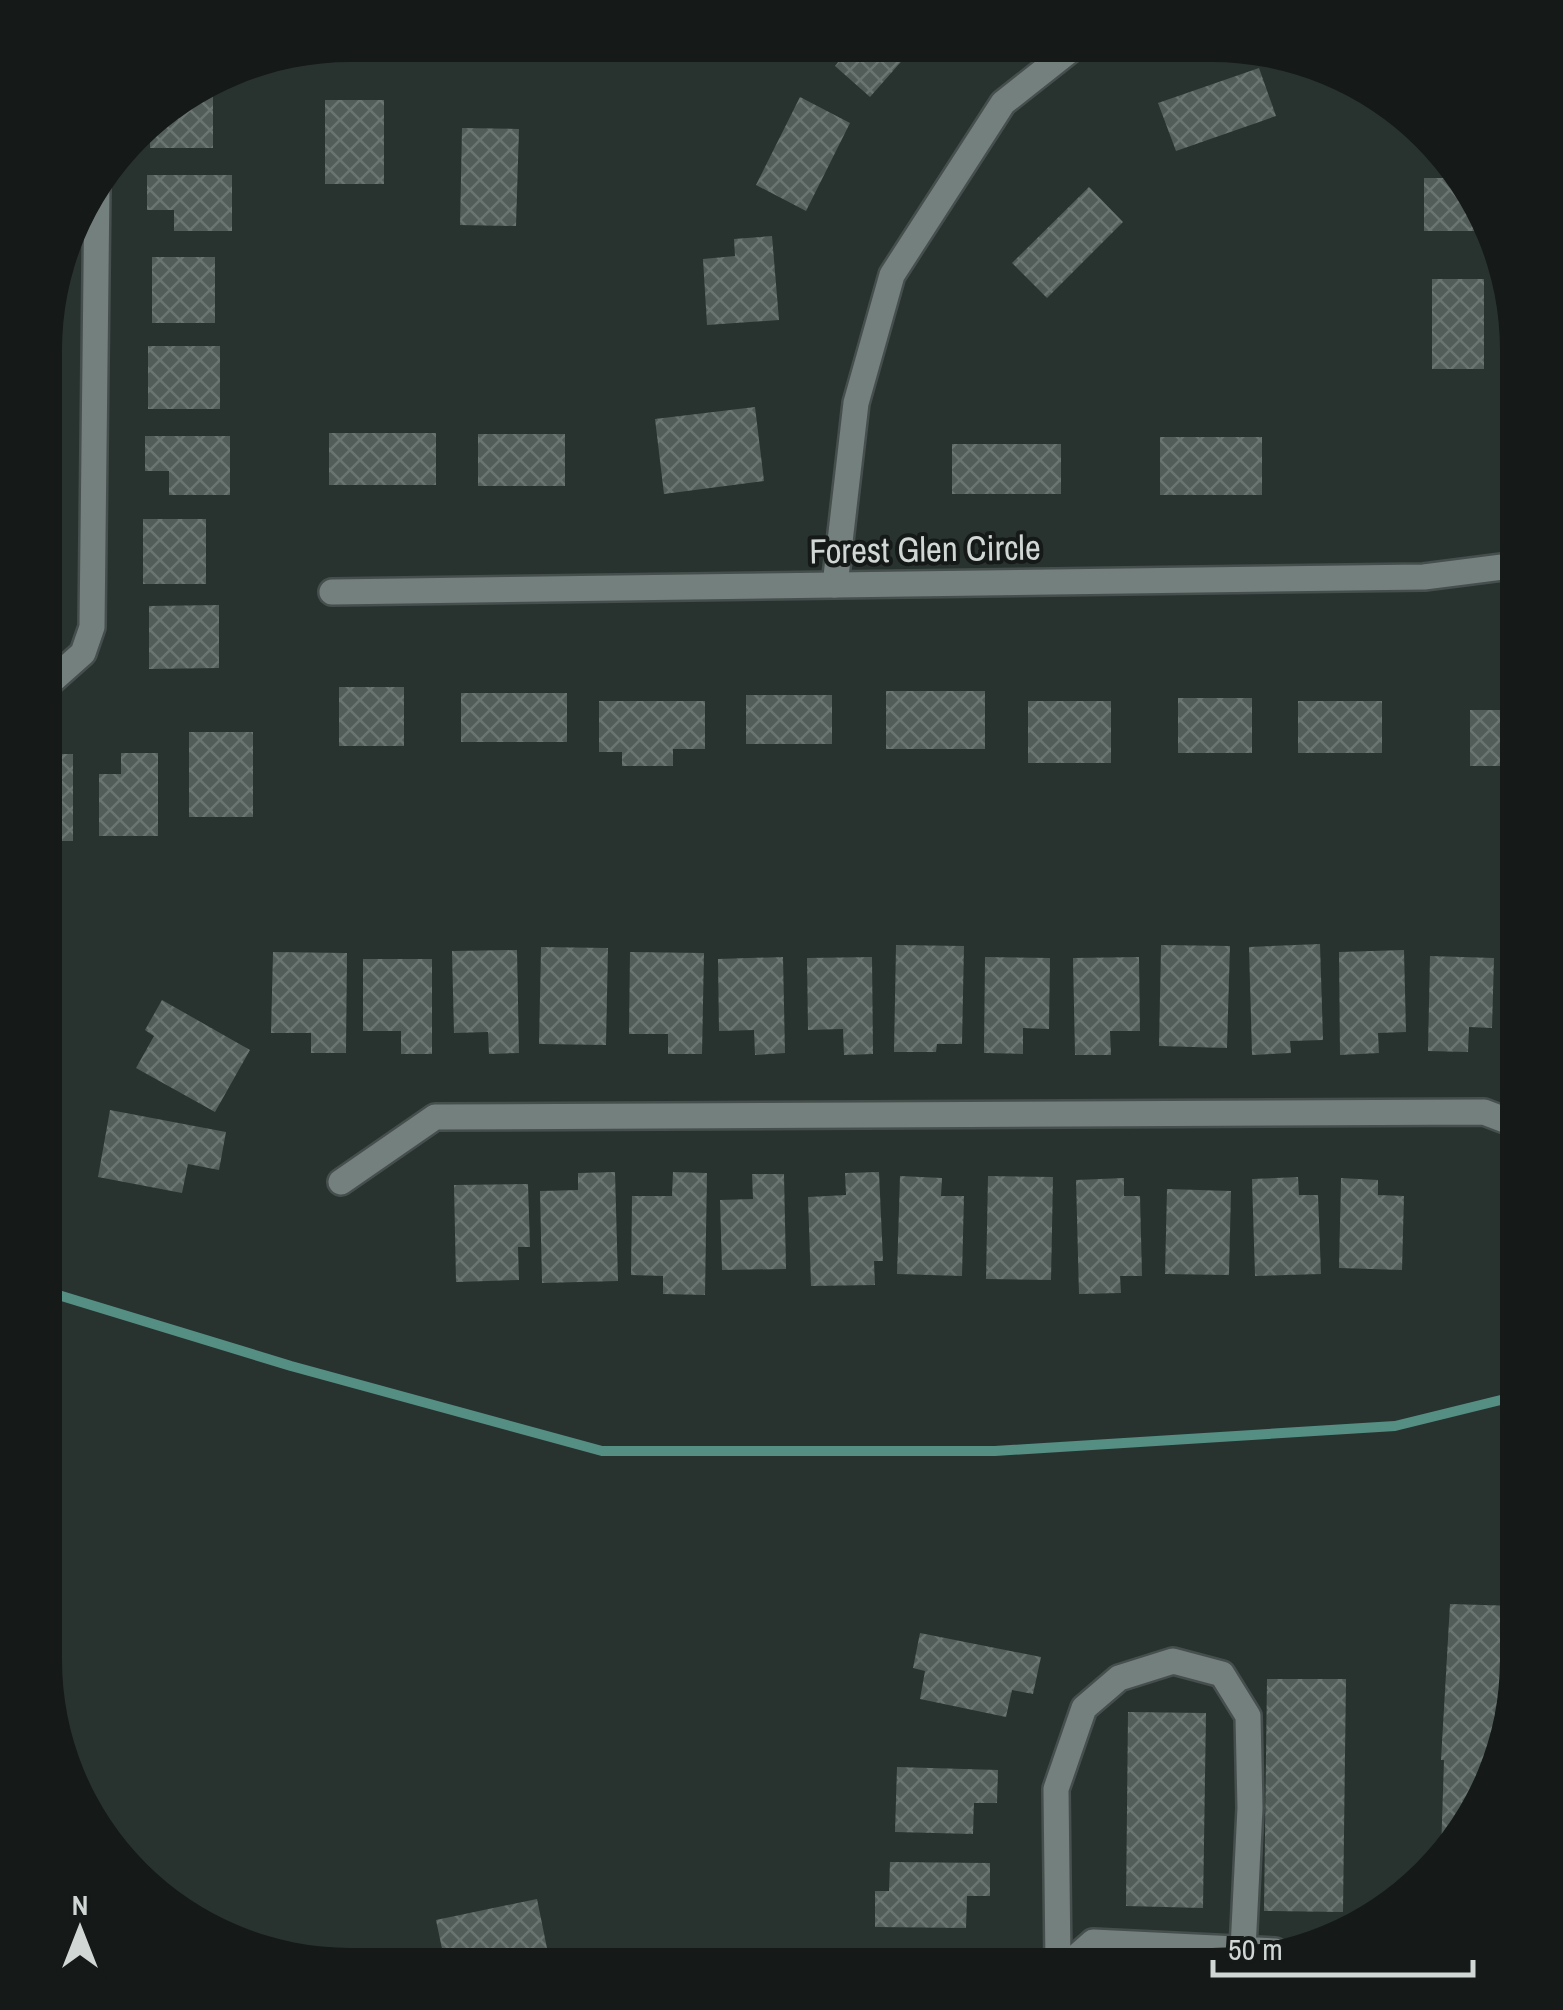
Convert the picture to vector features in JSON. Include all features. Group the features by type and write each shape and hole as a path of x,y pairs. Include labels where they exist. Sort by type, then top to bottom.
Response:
{"street":[{"path":"834,586 856,403 892,275 1004,103 1055,62"},
{"path":"62,672 83,654 92,628 96,217"},
{"name":"Forest Glen Circle","path":"332,592 1424,577 1500,567"},
{"path":"341,1182 434,1117 1484,1112 1500,1118"},
{"path":"1058,1947 1056,1790 1084,1708 1120,1678 1173,1662 1222,1674 1248,1716 1250,1808 1243,1946"},
{"path":"1087,1947 1093,1942 1200,1947"}],"building":[{"path":"838,62 901,62 870,97 835,66"},
{"path":"1259,68 1276,116 1176,151 1158,103"},
{"path":"800,97 850,123 806,211 756,185"},
{"path":"213,98 213,148 150,148 160,134"},
{"path":"325,100 384,100 384,184 325,184"},
{"path":"462,128 519,129 516,226 460,225"},
{"path":"147,175 232,175 232,231 174,231 174,210 147,210"},
{"path":"1424,178 1443,178 1474,231 1424,231"},
{"path":"1089,187 1123,222 1047,298 1012,263"},
{"path":"772,236 779,320 707,325 703,259 735,256 734,239"},
{"path":"152,257 215,257 215,323 152,323"},
{"path":"1432,279 1484,279 1484,369 1432,369"},
{"path":"148,346 220,346 220,409 148,409"},
{"path":"755,407 764,481 664,494 655,419"},
{"path":"329,433 436,433 436,485 329,485"},
{"path":"478,434 565,434 565,486 478,486"},
{"path":"145,436 230,436 230,495 169,495 169,471 145,471"},
{"path":"1160,437 1262,437 1262,495 1160,495"},
{"path":"952,444 1061,444 1061,494 952,494"},
{"path":"143,519 206,519 206,584 143,584"},
{"path":"219,605 219,668 149,669 149,606"},
{"path":"339,687 404,687 404,746 339,746"},
{"path":"886,691 985,691 985,749 886,749"},
{"path":"461,693 567,693 567,742 461,742"},
{"path":"746,695 832,695 832,744 746,744"},
{"path":"1178,698 1252,698 1252,753 1178,753"},
{"path":"599,701 705,701 705,749 673,749 673,766 622,766 622,752 599,752"},
{"path":"1028,701 1111,701 1111,763 1028,763"},
{"path":"1298,701 1382,701 1382,753 1298,753"},
{"path":"1470,710 1500,710 1500,766 1470,766"},
{"path":"189,732 253,732 253,817 189,817"},
{"path":"121,753 158,753 158,836 99,836 99,774 121,774"},
{"path":"62,754 73,754 73,841 62,841"},
{"path":"1320,944 1323,1040 1290,1041 1291,1053 1252,1055 1249,947"},
{"path":"896,945 964,946 962,1044 937,1044 936,1052 894,1052"},
{"path":"1161,945 1230,946 1227,1048 1159,1046"},
{"path":"541,947 608,948 606,1045 539,1044"},
{"path":"517,950 519,1053 489,1054 488,1032 454,1033 452,951"},
{"path":"1404,950 1406,1032 1378,1033 1379,1053 1340,1055 1339,952"},
{"path":"273,952 347,953 346,1053 311,1053 311,1033 271,1033"},
{"path":"630,952 704,953 702,1054 668,1054 668,1034 629,1034"},
{"path":"1430,956 1494,958 1492,1028 1469,1027 1468,1052 1428,1051"},
{"path":"783,957 785,1053 755,1055 754,1030 719,1031 718,959"},
{"path":"872,957 873,1054 844,1055 843,1029 808,1030 807,958"},
{"path":"985,957 1050,958 1049,1029 1023,1028 1023,1054 984,1053"},
{"path":"1139,957 1140,1031 1110,1031 1111,1055 1075,1055 1073,958"},
{"path":"363,959 432,959 432,1054 401,1054 401,1031 363,1031"},
{"path":"162,1000 250,1050 215,1112 136,1068 154,1036 145,1030"},
{"path":"110,1110 226,1132 219,1170 188,1164 182,1193 98,1177"},
{"path":"615,1172 618,1281 542,1283 540,1191 578,1190 578,1173"},
{"path":"673,1172 707,1173 705,1295 663,1294 663,1276 631,1275 632,1196 672,1196"},
{"path":"879,1172 883,1261 874,1261 875,1285 811,1286 808,1197 846,1195 845,1173"},
{"path":"752,1174 784,1174 786,1269 722,1270 720,1200 753,1199"},
{"path":"900,1176 942,1178 941,1196 964,1196 962,1276 897,1274"},
{"path":"988,1176 1053,1177 1051,1280 986,1279"},
{"path":"1298,1177 1299,1195 1318,1195 1321,1274 1255,1276 1252,1179"},
{"path":"1124,1178 1124,1196 1140,1196 1142,1276 1120,1276 1121,1293 1079,1294 1076,1180"},
{"path":"1341,1178 1378,1180 1378,1195 1404,1196 1402,1270 1339,1268"},
{"path":"528,1184 530,1247 518,1247 519,1280 456,1282 454,1185"},
{"path":"1167,1189 1231,1191 1229,1275 1165,1274"},
{"path":"1450,1604 1500,1605 1500,1679 1495,1716 1471,1787 1442,1834 1441,1760"},
{"path":"920,1633 1041,1657 1033,1694 1012,1690 1006,1717 920,1699 925,1671 913,1668"},
{"path":"1267,1679 1346,1679 1343,1912 1264,1911"},
{"path":"1128,1712 1206,1713 1203,1908 1126,1906"},
{"path":"897,1767 998,1770 997,1803 974,1803 973,1834 895,1832"},
{"path":"890,1862 990,1863 990,1896 967,1896 966,1928 875,1927 875,1891 889,1891"},
{"path":"537,1899 547,1947 442,1947 436,1920"}],"waterway":[{"path":"62,1296 291,1366 602,1451 995,1451 1395,1426 1500,1400"}]}
